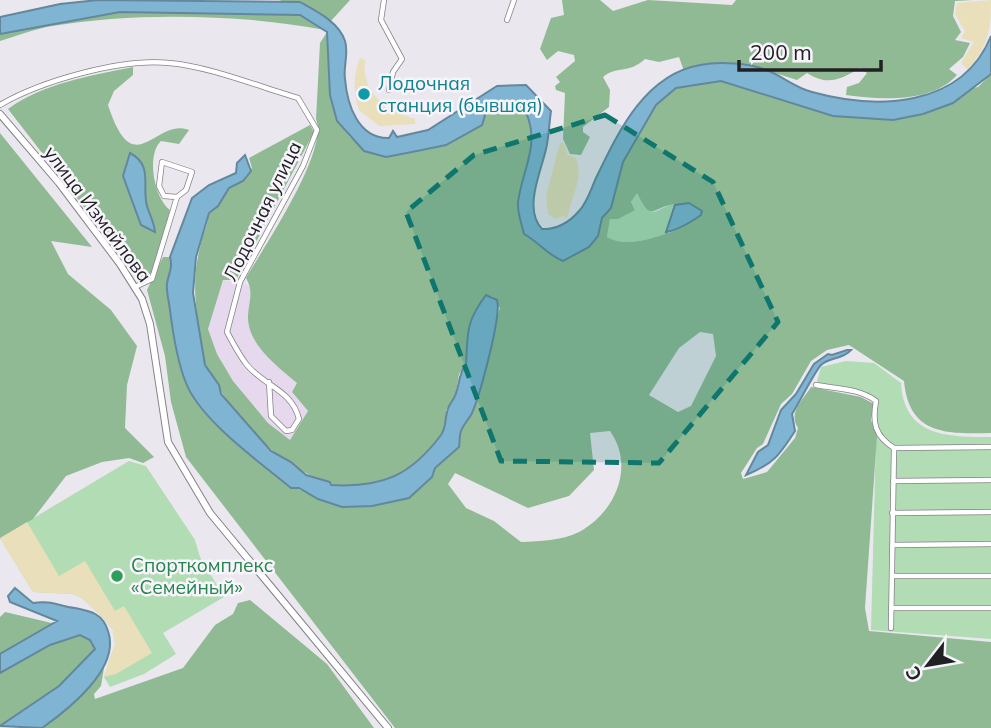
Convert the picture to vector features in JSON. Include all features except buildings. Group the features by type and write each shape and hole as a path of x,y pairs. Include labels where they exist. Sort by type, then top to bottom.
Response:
{"main road":[{"name":"улица Измайлова","path":"0,114 59,183 135,287 150,324 168,442 210,513 388,728"}],"street":[{"path":"384,0 381,20 402,59 393,72 389,90"},
{"path":"507,20 514,0"},
{"name":"Лодочная улица","path":"0,105 16,96 76,76 136,64 170,63 298,98 317,130 303,166 240,282 227,332 248,367 277,386 296,407 299,419 292,430 286,431 271,416 269,382"},
{"path":"135,287 152,279 177,197 186,190 192,172 162,162 159,186 164,195 177,197"},
{"path":"816,385 853,390 876,401 873,422 882,440 894,448 991,447"},
{"path":"891,628 894,448"},
{"path":"893,481 991,480"},
{"path":"892,513 991,512"},
{"path":"892,545 991,544"},
{"path":"892,576 991,576"},
{"path":"891,608 991,607"}],"highlighted area":[{"path":"605,115 713,182 778,322 659,463 501,461 406,212 474,155"}],"shaded area":[{"path":"223,280 244,283 253,289 248,318 269,359 297,383 292,393 308,411 290,440 268,423 233,381 217,354 208,329"}],"green space":[{"path":"279,0 350,0 330,22 321,14"},
{"path":"562,0 600,0 613,11 648,0 732,5 736,0 973,0 955,1 953,16 961,32 955,40 970,43 963,57 949,69 957,75 934,91 890,98 846,95 847,87 859,83 867,73 860,68 834,80 821,79 807,73 797,80 741,65 712,64 684,71 679,57 659,62 645,59 633,67 613,71 603,77 610,90 609,107 583,127 583,132 590,137 581,155 570,154 563,139 565,93 556,90 555,86 560,82 556,77 575,61 574,55 558,51 547,60 540,49 551,18 564,15"},
{"path":"119,12 300,15 325,30 224,18 118,18 52,26 0,41 0,34"},
{"path":"327,32 330,91 340,124 366,149 386,157 488,106 505,101 521,103 531,129 530,153 518,202 524,234 598,236 602,218 611,207 623,162 656,105 676,88 721,81 833,116 978,87 991,74 991,433 959,433 932,428 913,412 907,399 904,381 849,345 827,350 811,361 792,394 781,404 763,444 757,448 741,473 743,479 767,472 795,438 798,428 795,412 811,387 861,397 874,404 871,420 877,436 865,608 869,631 991,642 991,728 395,728 186,457 171,402 165,356 147,290 163,257 170,257 172,264 167,285 170,311 187,386 205,412 237,445 286,484 342,507 382,504 409,498 432,477 435,468 459,447 460,432 474,410 485,373 488,347 500,308 492,296 470,327 466,364 459,374 455,398 446,410 442,434 426,456 392,480 381,484 331,485 291,464 257,436 242,419 204,363 195,279 208,215 219,205 227,191 252,168 249,158 310,125 314,132 236,280 223,280 208,329 217,354 233,381 268,423 290,440 308,411 292,392 297,383 265,354 252,336 248,316 250,292 246,278 293,198 313,153 318,134 316,119 320,43","holes":["637,193 649,211 674,204 665,234 628,242 607,237 610,219 618,219 635,210 631,202","675,205 688,220 683,227 666,232","700,332 713,334 716,356 691,406 678,412 649,395 679,348","610,431 621,459 621,473 618,487 603,513 572,535 521,542 494,521 466,508 448,484 455,473 528,508 569,496 594,470 590,433"]},
{"path":"133,67 133,75 114,91 108,105 118,129 127,141 136,145 177,128 189,130 179,144 161,141 156,147 153,166 156,187 170,210 152,273 139,278 8,109 52,87","holes":["130,153 138,158 145,171 146,202 155,231 141,226 123,176"]},
{"path":"0,133 92,247 51,241 68,274 111,310 137,346 127,385 125,428 154,457 143,463 129,458 102,462 66,476 33,519 0,539"},
{"path":"637,192 649,211 655,212 674,203 665,234 628,242 607,237 610,219 635,209 631,202"},
{"path":"846,361 874,363 901,383 904,401 919,424 944,434 991,437 991,639 871,630 877,399 860,391 828,386 817,381 821,367"},
{"name":"Спорткомплекс «Семейный»","path":"129,461 146,466 195,540 200,557 224,597 163,633 176,654 144,674 110,687 104,677 115,644 113,630 82,598 72,594 33,592 0,538"},
{"path":"250,600 327,664 374,728 42,728 104,668 101,686 94,694 95,699 183,668 215,625 233,614 238,603"},
{"path":"5,612 56,624 0,654 0,617"},
{"path":"80,635 90,640 96,650 59,686 0,726 0,673 50,645"}],"sand":[{"path":"991,0 987,38 968,70 961,63 974,42 961,38 965,31 955,14 957,3"},
{"name":"Лодочная станция (бывшая)","path":"360,58 365,60 365,72 371,91 394,111 415,119 415,124 379,126 359,110 355,84"},
{"path":"560,143 564,143 568,155 576,158 579,173 567,218 563,216 556,219 548,214 546,196"},
{"path":"27,522 59,576 85,561 115,611 124,606 152,653 116,674 104,677 115,644 113,631 82,598 72,594 33,592 0,538"}],"water":[{"path":"98,0 300,2 326,18 342,34 346,46 348,99 362,126 378,137 389,138 393,131 397,137 428,130 497,86 526,85 551,111 547,144 534,201 534,211 542,229 562,224 579,211 635,108 648,93 680,71 708,64 744,65 769,71 812,92 863,101 890,101 915,98 939,90 960,78 978,60 991,36 991,74 953,103 923,114 893,120 833,116 721,81 676,88 656,105 623,162 611,208 602,218 598,236 589,247 563,261 524,234 518,202 530,153 531,129 521,103 505,101 488,106 482,125 446,145 386,157 364,151 337,121 330,95 327,32 300,15 120,12 0,34 0,17 60,4"},
{"path":"130,153 138,158 145,171 146,201 155,232 141,225 123,176"},
{"path":"245,155 251,171 243,181 229,188 218,206 209,213 196,257 193,293 205,365 219,385 221,394 271,451 291,462 306,475 330,482 331,485 366,484 394,476 418,460 430,449 445,427 447,411 466,364 469,328 474,313 486,295 497,300 496,321 485,373 476,404 461,431 459,447 435,468 432,477 409,498 372,506 342,507 318,499 299,488 291,488 218,426 186,383 180,366 167,293 170,257 192,198 209,185 236,173 237,163"},
{"path":"689,203 702,211 701,215 680,228 666,232 675,205"},
{"path":"851,350 824,362 818,368 792,414 795,431 780,453 763,467 746,475 758,452 768,445 781,410 796,394 814,364 828,354"},
{"path":"15,588 33,603 50,603 91,612 100,617 108,631 110,645 100,673 78,699 42,728 0,726 59,686 95,649 90,640 80,635 50,645 0,673 0,654 57,621 10,602 8,596"}],"place":[{"name":"Лодочная станция (бывшая)","path":"364,94"},
{"name":"Спорткомплекс «Семейный»","path":"117,576"}]}
